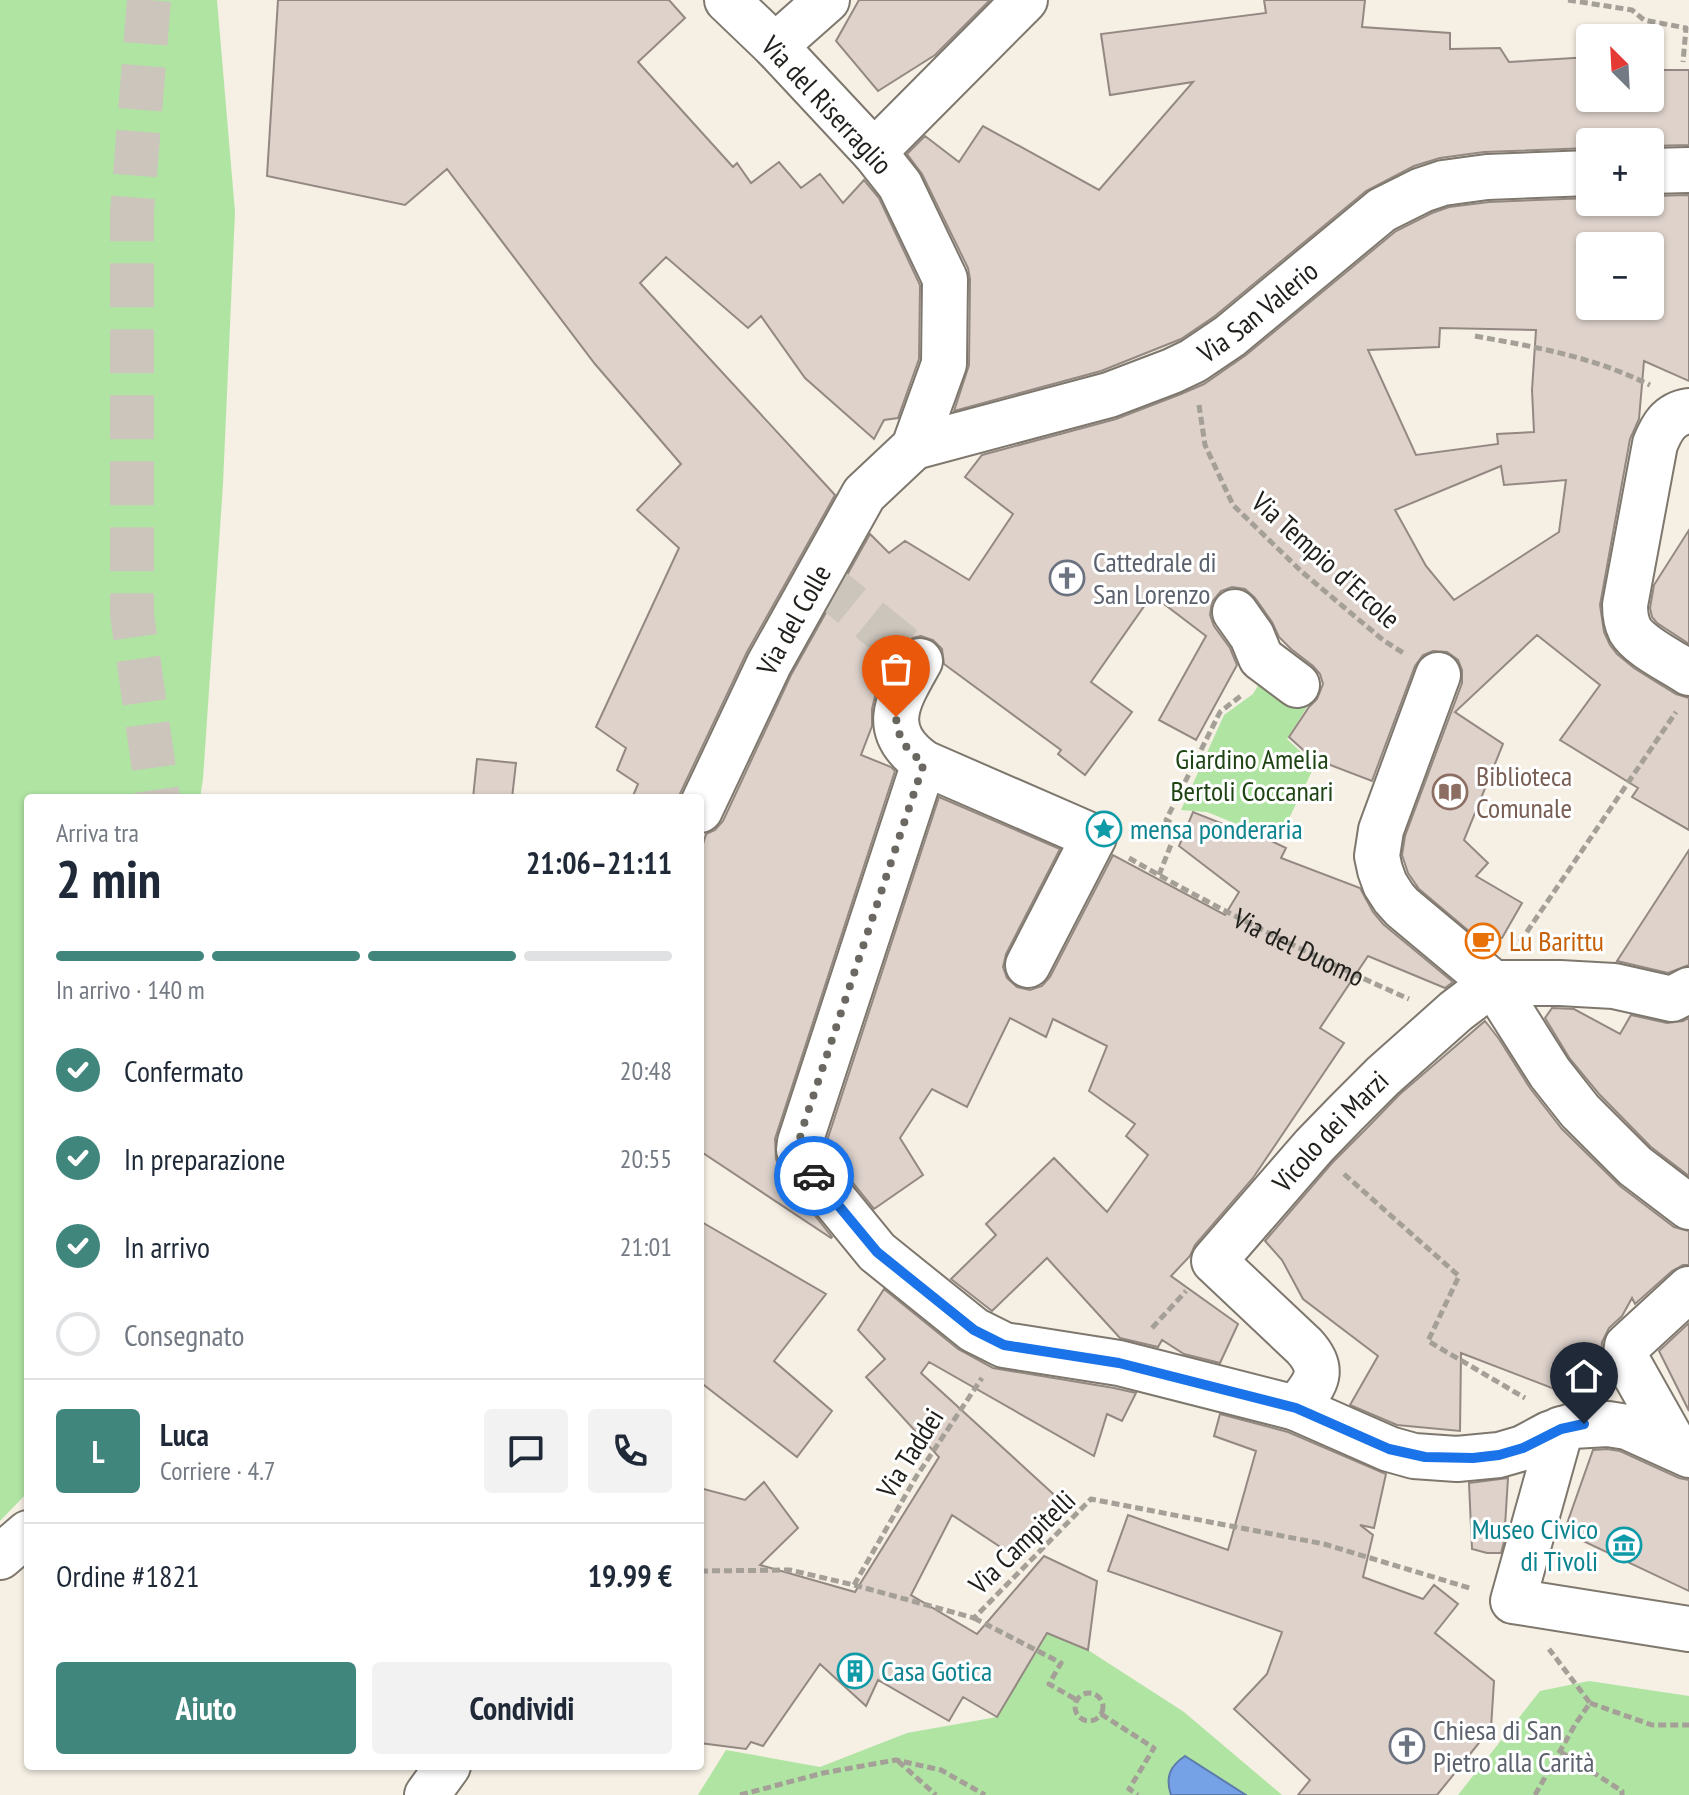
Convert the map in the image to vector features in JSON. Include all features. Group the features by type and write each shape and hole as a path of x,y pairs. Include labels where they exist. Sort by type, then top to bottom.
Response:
{"street":[{"name":"Via del Riserraglio","path":"727,0 775,46 874,152 900,185 945,279 944,364 914,447"},
{"path":"775,46 827,0"},
{"path":"874,152 1025,0"},
{"path":"1664,171 1689,170"},
{"name":"Via San Valerio","path":"914,447 1109,395 1151,381 1193,361 1230,336 1373,217 1400,200 1443,183 1576,174"},
{"path":"1669,405 1655,444 1625,617 1638,639 1684,690"},
{"name":"Via del Colle","path":"704,802 769,664 864,494 914,447"},
{"path":"1235,612 1252,636 1261,658 1297,685"},
{"path":"920,661 902,692 896,717 899,735 909,751 924,763 1094,837 1028,965"},
{"path":"1438,675 1381,830 1377,856 1385,884 1402,907 1493,983 1550,1073 1580,1111 1635,1166 1689,1207"},
{"path":"924,763 801,1133 799,1150 805,1164 877,1252 974,1330 1004,1345 1119,1363 1296,1408 1389,1449 1425,1457 1473,1458 1523,1448 1566,1428 1608,1424 1627,1427 1683,1452"},
{"path":"1456,1011 1493,983 1614,986 1672,999 1689,990"},
{"name":"Vicolo dei Marzi","path":"1214,1261 1314,1146 1383,1076 1456,1011"},
{"path":"1214,1261 1312,1356 1317,1377 1296,1408"},
{"path":"1683,1452 1626,1354 1627,1346 1689,1289"},
{"path":"1566,1428 1513,1601 1689,1629"},
{"path":"0,1557 24,1536"},
{"path":"427,1795 445,1770"}],"path":[{"path":"1568,0 1632,10 1644,20 1686,28 1683,62"},
{"path":"1475,336 1596,361 1669,405"},
{"name":"Via Tempio d'Ercole","path":"1193,361 1205,445 1233,505 1302,572 1383,640 1438,675"},
{"path":"1159,875 1178,827 1166,820 1220,712 1244,693 1261,658"},
{"path":"1493,983 1684,690"},
{"name":"Via del Duomo","path":"1094,837 1159,875 1371,982 1434,1010 1456,1011"},
{"path":"1314,1146 1459,1276 1428,1341 1566,1428"},
{"path":"1119,1363 1214,1261"},
{"name":"Via Taddei","path":"854,1585 916,1477 1004,1345"},
{"name":"Via Campitelli","path":"704,1571 790,1570 974,1618 1091,1499 1324,1544 1513,1601"},
{"path":"1513,1601 1590,1703 1652,1725 1689,1725"},
{"path":"974,1618 1061,1663 1049,1684 1077,1700"},
{"path":"1089,1692 1097,1695 1102,1701 1103,1710 1094,1720 1084,1720 1075,1708 1077,1700 1089,1692"},
{"path":"1535,1795 1590,1703"},
{"path":"1101,1714 1154,1748 1129,1789 1138,1795"},
{"path":"1561,1752 1622,1791 1622,1795"},
{"path":"741,1795 823,1773 896,1760 941,1770 985,1795"},
{"path":"896,1760 936,1795"}],"green space":[{"path":"0,0 217,0 235,212 223,484 203,779 201,794 24,794 24,1496 0,1521"},
{"name":"Giardino Amelia Bertoli Coccanari","path":"1267,670 1310,702 1287,739 1315,765 1278,841 1207,812 1181,810 1224,715 1253,694"},
{"path":"1048,1633 1088,1650 1184,1712 1282,1795 698,1795 726,1750 820,1767 907,1733 997,1717"},
{"path":"1589,1681 1689,1696 1689,1795 1458,1795 1540,1691"}],"water":[{"path":"1185,1756 1246,1795 1171,1795 1170,1772"}],"building":[{"path":"278,0 669,0 685,18 638,62 733,167 737,163 751,183 779,162 801,188 820,174 843,203 864,180 879,198 920,285 919,359 898,418 884,420 874,439 805,378 761,316 748,328 666,257 640,283 835,495 747,652 680,794 634,794 638,784 617,770 626,748 596,727 679,548 637,510 681,464 595,364 447,169 405,205 267,176"},
{"path":"859,0 990,0 935,55 878,91 836,41"},
{"path":"1264,0 1365,0 1362,27 1450,33 1450,49 1500,48 1509,62 1576,58 1576,112 1664,112 1664,70 1689,70 1689,145 1664,146 1664,128 1576,128 1576,149 1484,152 1440,158 1414,166 1366,191 1215,316 1181,339 1101,371 954,411 969,365 968,268 922,174 907,154 925,136 959,162 983,126 1099,190 1193,82 1110,95 1101,34 1266,13"},
{"path":"1689,195 1689,381 1644,361 1639,419 1630,439 1600,605 1604,632 1617,654 1653,680 1689,698 1689,830 1632,797 1638,788 1560,740 1600,685 1537,635 1455,712 1503,744 1464,840 1488,863 1476,876 1522,903 1502,938 1470,932 1419,889 1408,873 1402,855 1405,836 1462,683 1458,660 1447,652 1433,651 1423,655 1415,666 1372,781 1312,758 1289,737 1317,699 1323,684 1313,666 1279,637 1255,598 1245,589 1232,587 1221,591 1212,602 1210,615 1214,626 1230,648 1237,665 1196,740 1159,720 1206,636 1152,595 1091,682 1132,712 1085,775 1058,754 1061,750 944,664 942,649 933,640 921,636 908,639 898,649 876,692 872,726 861,755 895,771 775,1139 776,1159 782,1174 832,1237 704,1154 704,841 706,834 723,821 791,675 870,534 889,553 905,541 969,580 1013,514 965,477 982,455 1116,419 1204,384 1246,355 1396,231 1449,207 1576,199 1576,216 1664,216 1664,196","holes":["1440,328 1536,330 1532,390 1534,432 1497,434 1498,444 1416,455 1368,350 1439,347","1501,466 1504,485 1566,480 1559,532 1454,600 1426,566 1395,510"]},
{"path":"1689,530 1689,644 1657,623 1650,608 1654,585"},
{"path":"477,759 516,763 512,794 473,794"},
{"path":"939,797 1060,849 1006,954 1003,967 1007,978 1017,987 1030,990 1042,986 1050,977 1113,855 1225,915 1239,892 1179,846 1193,812 1248,834 1250,831 1286,848 1281,858 1360,888 1383,924 1453,982 1445,988 1368,956 1320,1028 1344,1043 1253,1178 1171,1276 1238,1324 1220,1363 1184,1354 1162,1340 1158,1347 1120,1338 1047,1258 992,1311 951,1279 996,1235 986,1224 1054,1158 1107,1212 1148,1155 1126,1136 1135,1124 1089,1091 1107,1046 1053,1019 1046,1037 1010,1018 967,1107 932,1089 900,1138 923,1175 874,1209 825,1147"},
{"path":"1689,850 1689,965 1668,973 1617,961"},
{"path":"1552,1008 1574,1009 1620,1034 1631,1015 1667,1023 1689,1018 1689,1176 1651,1147 1570,1059 1545,1018"},
{"path":"1485,1021 1562,1129 1620,1186 1674,1227 1689,1231 1689,1265 1672,1271 1635,1304 1632,1298 1622,1316 1609,1328 1602,1342 1601,1355 1578,1398 1461,1353 1460,1431 1397,1425 1350,1405 1378,1356 1303,1299 1282,1260 1265,1241 1332,1163 1400,1094"},
{"path":"704,1223 826,1294 774,1361 832,1411 797,1457 704,1385"},
{"path":"884,1289 958,1349 993,1368 1136,1393 1122,1421 1107,1414 1094,1456 929,1362 921,1373 1061,1501 1008,1552 952,1515 911,1595 977,1634 1044,1556 1097,1581 1088,1650 1047,1633 997,1717 963,1697 949,1721 878,1680 866,1706 820,1664 763,1746 751,1742 746,1749 704,1744 704,1489 745,1500 764,1482 798,1528 760,1565 855,1592 939,1457 866,1377 885,1359 858,1330"},
{"path":"1689,1323 1689,1411 1659,1351"},
{"path":"1220,1414 1288,1432 1386,1474 1374,1528 1360,1525 1373,1535 1363,1577 1423,1599 1434,1585 1458,1604 1435,1633 1494,1681 1491,1728 1437,1795 1298,1795 1310,1780 1234,1709 1267,1674 1282,1632 1108,1571 1128,1515 1228,1550 1256,1451 1214,1436"},
{"path":"1593,1450 1620,1451 1689,1480 1689,1591 1564,1532"},
{"path":"1508,1478 1501,1553 1472,1549 1469,1483"}],"tunnel":[{"path":"149,0 132,212 132,614 157,794"},
{"path":"818,578 920,661"}],"way so far":[{"path":"814,1176 799,1150 801,1133 924,763 903,743 896,717"}],"place":[{"name":"Cattedrale di San Lorenzo","path":"1067,578"},
{"name":"Biblioteca Comunale","path":"1450,792"},
{"name":"mensa ponderaria","path":"1104,829"},
{"name":"Lu Barittu","path":"1483,941"},
{"name":"Museo Civico di Tivoli","path":"1624,1545"},
{"name":"Casa Gotica","path":"855,1671"},
{"name":"Chiesa di San Pietro alla Carità","path":"1407,1746"}],"route":[{"path":"814,1176 877,1252 974,1330 1004,1345 1119,1363 1296,1408 1389,1449 1414,1456 1457,1459 1499,1455 1523,1448 1561,1429 1584,1424"}]}
